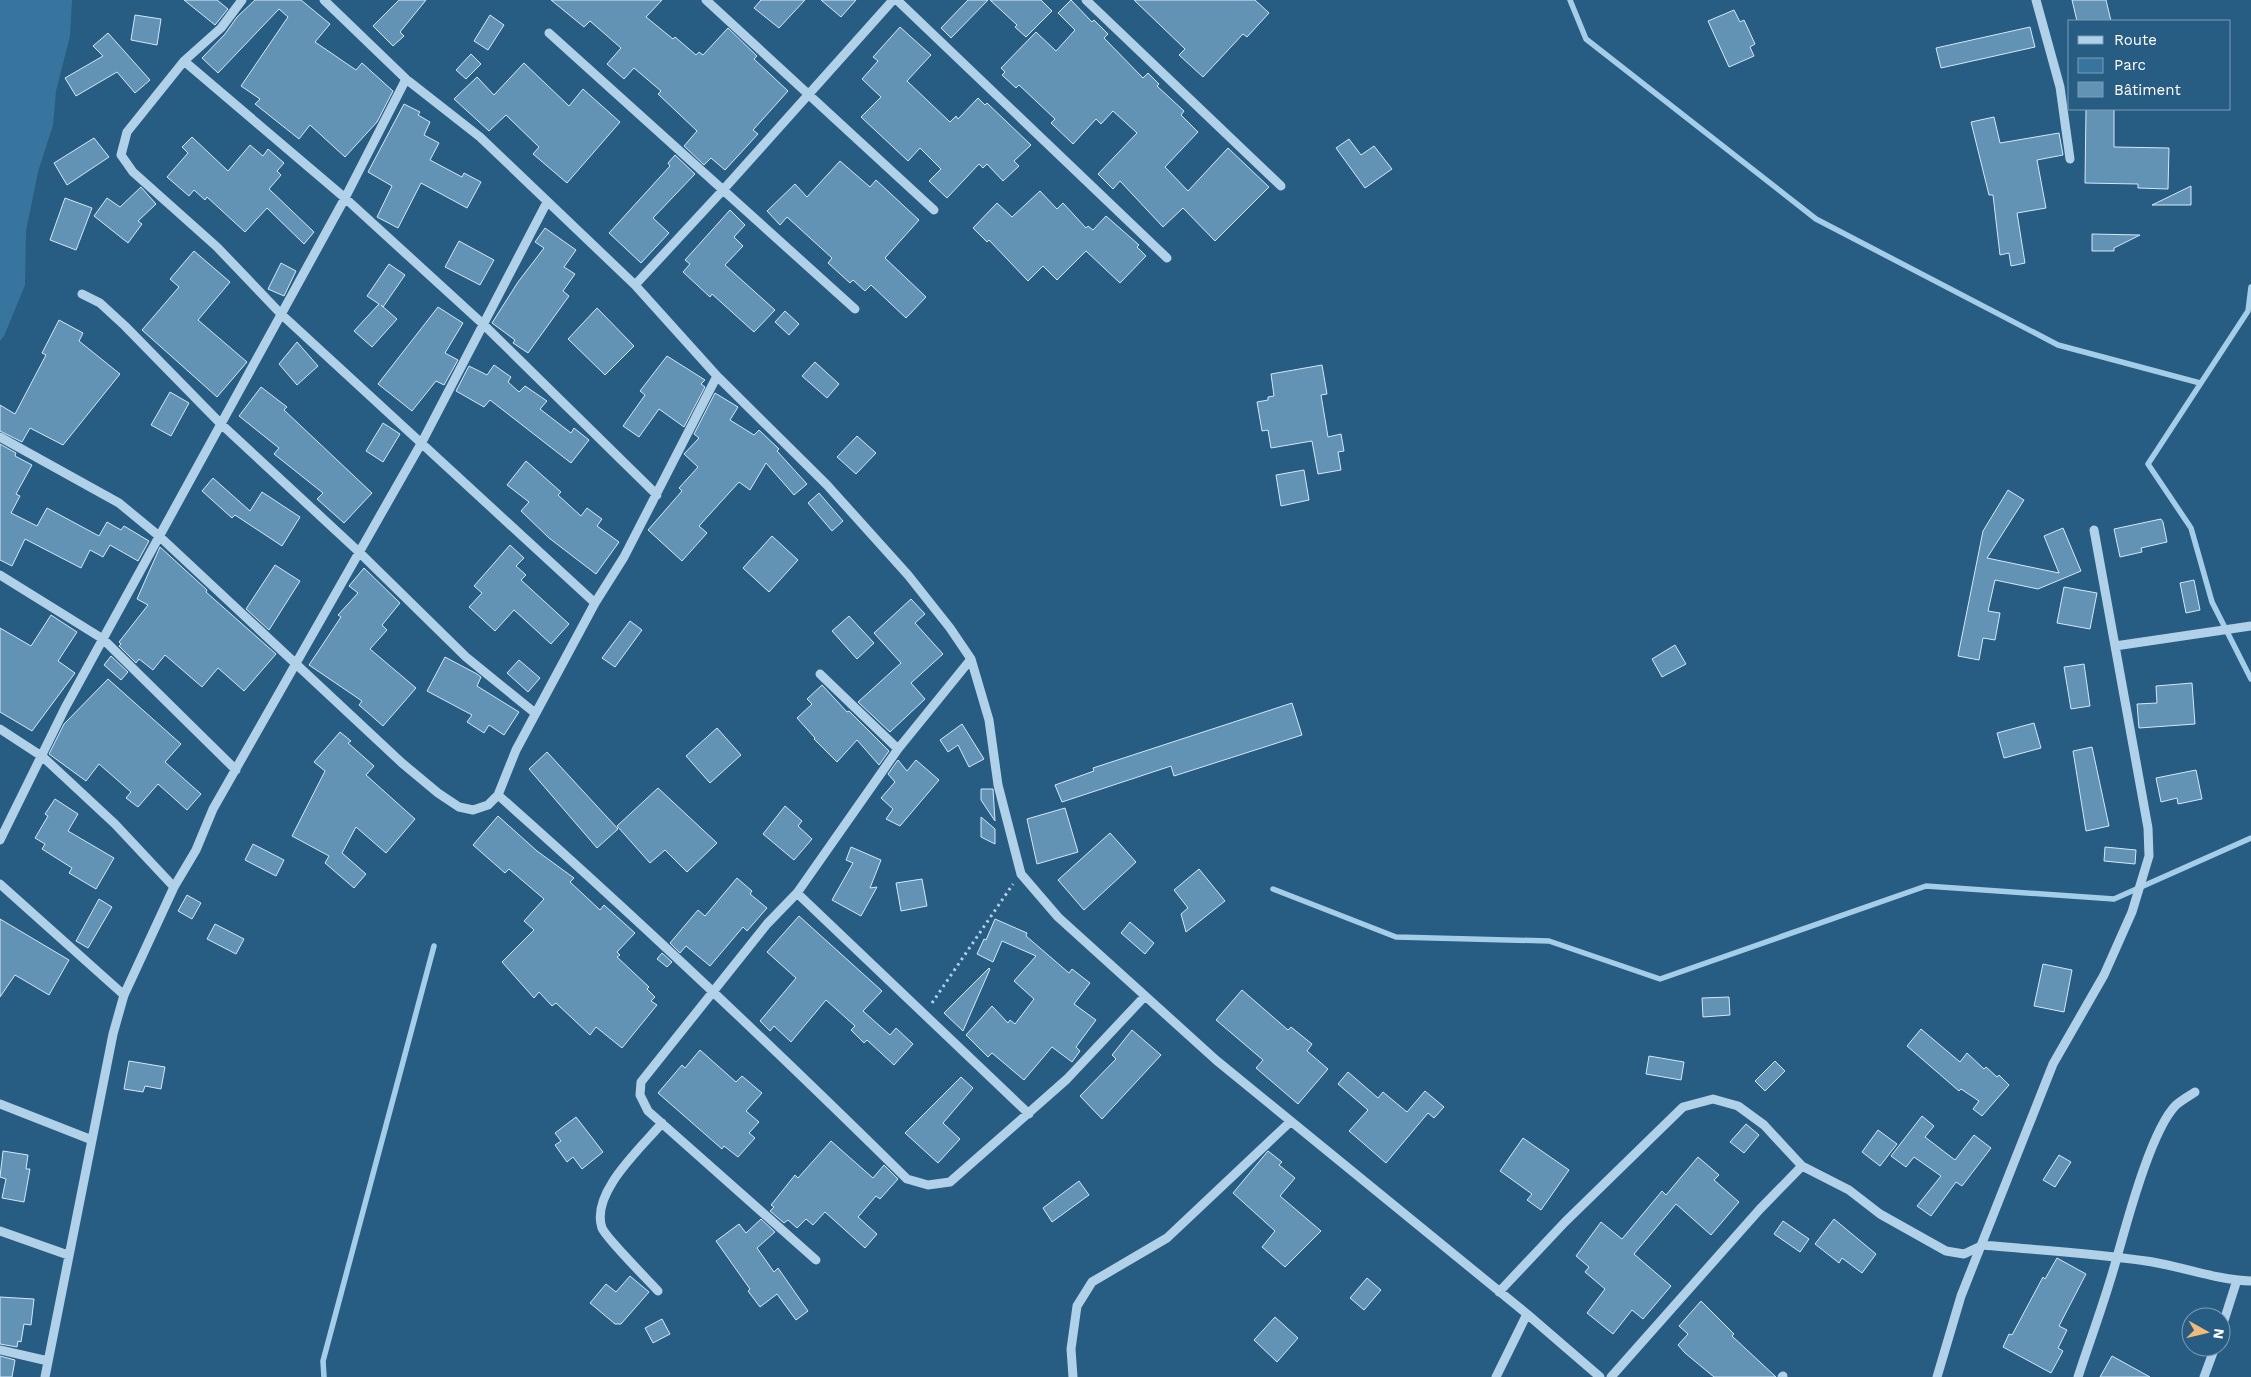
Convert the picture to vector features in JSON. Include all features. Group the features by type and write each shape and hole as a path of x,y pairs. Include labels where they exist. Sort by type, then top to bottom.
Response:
{"street":[{"path":"242,0 221,28 184,61 127,132 121,155 133,172 217,247 281,314 422,442 594,603"},
{"path":"324,0 406,80 480,137 635,285 717,376 840,499 908,575 950,628 971,659 989,720 998,785 1021,874 1058,917 1216,1060 1527,1314 1600,1377"},
{"path":"706,0 808,96 934,210"},
{"path":"635,285 895,0 1167,258"},
{"path":"1086,0 1281,186"},
{"path":"2036,0 2060,87 2070,159"},
{"path":"549,33 855,309"},
{"path":"184,61 344,198 484,325 657,494"},
{"path":"0,840 43,757 65,708 222,424 406,80"},
{"path":"45,1377 113,1034 124,995 174,887 196,850 213,809 260,723 296,665 422,442 547,202"},
{"path":"82,294 100,302 222,424 359,552 466,657 536,713"},
{"path":"0,438 119,503 159,536 402,763 438,793 459,807 473,810 488,805 498,795 516,750 594,603 624,557 717,376"},
{"path":"1937,1377 1961,1296 1983,1245 2053,1064 2104,975 2132,912 2149,856 2148,828 2094,530"},
{"path":"0,575 104,639 236,770"},
{"path":"2115,646 2251,626"},
{"path":"816,1260 648,1111 640,1095 641,1082 767,924 797,893 898,749 971,659"},
{"path":"820,674 898,749"},
{"path":"0,729 43,757 115,824 174,887"},
{"path":"498,795 591,877 907,1179 928,1186 950,1182 1029,1114 1067,1079 1146,996"},
{"path":"0,884 124,995"},
{"path":"797,893 1029,1114"},
{"path":"2078,1377 2117,1257 2123,1229 2146,1166 2161,1130 2175,1106 2195,1092"},
{"path":"1499,1292 1565,1222 1683,1107 1713,1098 1738,1106 1764,1125 1802,1166 1849,1190 1880,1214 1946,1251 1964,1254 1983,1245 2117,1257 2251,1281"},
{"path":"0,1104 92,1140"},
{"path":"1073,1377 1071,1349 1077,1306 1092,1282 1167,1238 1290,1122"},
{"path":"658,1291 603,1230 600,1213 607,1192 622,1170 662,1123"},
{"path":"1611,1377 1760,1209 1802,1166"},
{"path":"0,1232 68,1255"},
{"path":"2229,1307 2238,1280"},
{"path":"1496,1377 1527,1314"},
{"path":"0,1350 48,1362"},
{"path":"2204,1377 2211,1357"}],"path":[{"path":"924,1014 1021,874"}],"green space":[{"path":"0,0 72,0 70,36 56,91 53,125 38,172 26,231 25,285 4,336 0,341"}],"building":[{"path":"184,0 217,0 228,9 215,25"},
{"path":"255,0 301,0 330,24 315,42 356,70 362,63 393,91 377,122 345,157 310,125 299,139 255,104 260,99 241,86 288,17 279,9 218,73 202,58 225,34 237,17"},
{"path":"399,0 426,0 400,32 404,36 393,46 373,26"},
{"path":"551,0 662,0 646,17 673,39 675,37 696,55 699,52 703,55 728,28 757,56 754,59 788,91 753,130 758,134 725,170 711,158 704,165 684,146 697,131 658,94 661,91 634,68 624,79 607,64 621,48 590,21 584,27"},
{"path":"761,0 805,0 779,28 754,8"},
{"path":"821,0 856,0 841,17"},
{"path":"968,0 988,0 951,38 941,28"},
{"path":"990,0 1041,0 1052,11 1026,37 1015,27 1017,25"},
{"path":"1071,0 1092,22 1094,20 1108,34 1104,38 1143,78 1148,73 1159,84 1157,86 1184,111 1181,115 1198,132 1165,167 1188,191 1228,148 1269,187 1215,241 1183,208 1163,227 1120,181 1113,189 1098,174 1137,133 1113,111 1101,124 1096,119 1073,144 1051,123 1055,119 1019,85 1016,88 1002,75 1005,72 1001,68 1036,32 1056,51 1075,30 1058,13"},
{"path":"1134,0 1255,0 1269,13 1247,37 1243,34 1203,77 1179,55 1185,49"},
{"path":"2072,0 2106,0 2111,20 2077,20"},
{"path":"1734,10 1740,22 1744,20 1755,44 1750,47 1754,56 1729,67 1708,21"},
{"path":"135,15 161,19 157,45 131,40"},
{"path":"490,15 504,25 488,50 474,41"},
{"path":"900,27 931,55 907,81 950,122 956,116 958,119 978,98 985,105 987,103 1031,145 1014,161 1019,166 1003,181 987,164 983,168 979,164 947,198 929,181 941,169 920,148 908,161 861,117 881,97 862,79 878,61 873,57"},
{"path":"2030,27 2035,47 1941,68 1936,48"},
{"path":"108,33 150,80 135,93 117,72 76,96 65,78 103,56 93,46"},
{"path":"471,54 481,64 466,79 456,70"},
{"path":"524,63 569,106 583,89 620,122 567,183 533,154 539,147 506,115 489,131 454,99 477,77 494,95"},
{"path":"404,104 420,112 418,115 430,122 424,135 439,143 430,160 462,177 464,173 481,182 467,208 421,183 398,228 377,217 392,186 368,172"},
{"path":"2086,110 2114,110 2114,147 2169,148 2168,189 2138,188 2138,184 2085,183"},
{"path":"1994,117 2000,143 2059,133 2063,155 2037,160 2046,208 2017,213 2025,263 2011,266 2009,253 2000,255 1993,195 1989,195 1971,122"},
{"path":"192,137 228,171 250,145 263,156 268,149 284,163 277,171 281,175 269,189 314,232 304,244 267,208 245,232 207,197 205,200 194,190 189,196 167,177 188,153 182,147"},
{"path":"94,138 109,157 67,185 54,163"},
{"path":"1349,139 1361,155 1374,146 1392,169 1365,188 1336,148"},
{"path":"675,155 695,174 653,218 669,233 641,263 609,233 670,166 668,163"},
{"path":"840,161 870,187 876,180 919,220 885,258 926,297 906,318 871,285 865,291 853,280 850,283 828,263 832,258 787,217 780,225 767,211 795,184 807,197"},
{"path":"2191,186 2191,205 2152,205"},
{"path":"141,187 156,204 138,221 142,224 128,243 94,216 107,198 120,207"},
{"path":"1040,191 1057,209 1063,203 1086,228 1088,226 1093,230 1106,216 1139,245 1137,247 1146,256 1120,283 1086,251 1057,280 1043,266 1028,281 989,240 987,242 973,228 997,203 1012,217"},
{"path":"65,198 92,208 76,250 50,240"},
{"path":"730,210 745,225 734,237 743,246 725,265 775,310 754,332 712,294 710,297 683,272 690,264 685,260"},
{"path":"545,228 576,250 564,267 575,274 563,291 569,296 528,353 513,343 515,340 492,323 518,282 544,248 535,242"},
{"path":"2092,234 2140,235 2114,248 2114,251 2092,251"},
{"path":"459,241 494,260 480,285 445,267"},
{"path":"194,251 230,282 198,320 247,362 217,397 142,330 179,287 170,279"},
{"path":"281,263 296,271 284,296 268,289"},
{"path":"389,264 405,275 383,307 397,319 372,347 354,331 379,304 367,296"},
{"path":"438,307 463,323 445,353 458,360 444,385 436,381 412,411 378,384"},
{"path":"597,308 634,346 605,375 568,339"},
{"path":"785,311 799,324 789,335 775,322"},
{"path":"59,320 83,333 79,341 120,374 63,445 30,428 22,442 0,431 0,405 15,414 46,355 42,353"},
{"path":"297,342 318,366 297,385 279,364"},
{"path":"667,356 705,380 701,384 705,387 684,427 659,409 639,437 623,426 645,395 640,391"},
{"path":"815,362 839,384 827,398 802,376"},
{"path":"494,365 511,377 508,382 519,392 525,386 547,401 540,409 571,433 574,428 589,440 571,463 490,400 484,407 456,391 469,366 487,375"},
{"path":"1322,365 1327,394 1321,395 1328,437 1341,434 1344,451 1338,452 1341,470 1318,474 1312,441 1271,448 1268,430 1262,431 1257,402 1268,400 1268,397 1274,396 1271,374"},
{"path":"261,387 287,407 284,410 372,493 344,523 317,499 323,493 274,454 279,448 239,416"},
{"path":"170,392 189,403 171,436 151,425"},
{"path":"715,393 738,407 730,420 754,435 759,430 779,449 777,451 807,484 794,495 766,463 750,490 739,482 699,526 707,533 682,561 648,530 682,491 679,488 698,467 684,454 699,438 694,434"},
{"path":"383,423 400,434 383,462 366,451"},
{"path":"857,436 876,453 856,474 837,457"},
{"path":"0,444 16,453 15,456 32,465 16,494 20,496 11,513 37,526 47,508 99,536 107,522 121,530 124,526 149,541 138,561 110,545 103,557 90,550 81,568 25,539 12,566 0,560"},
{"path":"526,461 561,492 558,495 581,516 587,508 602,519 597,526 619,542 596,574 549,538 521,511 529,502 507,485"},
{"path":"1304,470 1309,500 1281,506 1276,475"},
{"path":"213,478 250,511 262,492 300,517 282,546 235,515 232,518 202,491"},
{"path":"2008,490 2024,500 1987,558 2059,573 2044,536 2063,528 2081,571 2038,589 1995,580 1988,611 2000,613 1995,640 1983,638 1979,660 1958,656 1983,531"},
{"path":"819,493 843,521 832,531 808,503"},
{"path":"2161,519 2167,542 2141,548 2142,552 2120,557 2114,529"},
{"path":"772,536 798,560 769,592 743,568"},
{"path":"510,545 524,558 516,566 526,575 521,580 569,624 551,644 514,610 495,631 469,607 482,593 474,586"},
{"path":"160,547 207,590 206,592 276,654 244,691 218,668 202,687 165,655 153,670 139,659 136,663 119,646 121,644 119,642 148,605 137,599"},
{"path":"275,565 300,581 269,630 246,609"},
{"path":"364,568 400,603 382,625 387,630 370,649 416,688 383,726 359,705 362,701 309,665 341,617 338,615 358,593 349,586"},
{"path":"2194,580 2200,610 2186,613 2180,583"},
{"path":"2064,587 2097,593 2090,629 2057,623"},
{"path":"911,599 925,614 915,623 943,654 911,683 925,699 890,732 858,702 901,663 874,633"},
{"path":"51,615 77,632 58,661 75,673 32,731 0,712 0,628 31,646"},
{"path":"849,616 874,643 857,659 832,631"},
{"path":"630,621 642,630 615,667 602,658"},
{"path":"1675,645 1686,664 1662,677 1652,659"},
{"path":"111,656 128,672 121,680 104,665"},
{"path":"445,657 477,674 481,677 477,686 519,712 504,735 489,725 484,733 467,722 472,715 427,691"},
{"path":"519,660 540,678 528,692 507,673"},
{"path":"2084,664 2090,706 2071,709 2064,667"},
{"path":"108,679 181,744 165,762 201,794 187,810 158,784 138,807 126,798 131,792 99,764 86,781 49,754 64,724"},
{"path":"2192,683 2195,724 2139,728 2137,704 2157,703 2156,686"},
{"path":"822,685 847,712 849,711 889,751 879,765 857,740 837,762 814,739 797,718 812,704 807,699"},
{"path":"1292,703 1302,735 1174,776 1171,766 1062,802 1055,785 1094,771 1093,768"},
{"path":"2034,723 2041,748 2004,758 1997,733"},
{"path":"962,724 984,759 969,767 958,745 948,752 940,740"},
{"path":"717,728 741,755 710,783 686,756"},
{"path":"340,732 351,741 348,743 374,766 366,775 415,819 386,853 356,827 342,853 366,874 354,888 325,863 329,856 292,836 325,771 314,762"},
{"path":"2092,747 2109,826 2086,831 2073,751"},
{"path":"547,752 618,829 597,848 529,769"},
{"path":"898,760 907,771 916,760 939,780 900,826 886,819 893,809 881,798 895,782 888,774"},
{"path":"2196,770 2202,799 2178,804 2177,798 2161,802 2156,778"},
{"path":"658,788 717,843 687,872 665,850 650,863 617,826"},
{"path":"981,789 993,789 995,821 981,800"},
{"path":"55,799 78,814 68,831 114,858 96,889 69,873 72,868 42,849 45,844 35,838 48,816 45,814"},
{"path":"785,806 802,821 798,826 812,839 794,860 763,834"},
{"path":"1065,808 1078,852 1037,864 1027,819"},
{"path":"498,816 537,851 574,878 570,882 600,910 604,905 635,933 617,952 620,955 617,957 649,987 647,989 655,997 651,1001 657,1005 622,1048 596,1027 590,1035 556,1003 552,1006 539,992 534,998 502,962 534,930 524,921 544,899 509,869 505,873 473,845"},
{"path":"981,817 995,829 995,844 981,837"},
{"path":"1110,833 1136,862 1084,910 1058,880"},
{"path":"253,844 284,860 276,876 245,860"},
{"path":"851,847 881,860 870,888 877,887 861,916 832,900 853,863 846,860"},
{"path":"2105,847 2136,850 2135,864 2104,861"},
{"path":"1199,869 1225,901 1186,932 1181,914 1188,908 1174,890"},
{"path":"737,878 752,891 750,894 767,908 747,931 743,927 710,966 686,946 680,953 670,943 698,910 705,916"},
{"path":"922,879 927,906 901,911 896,883"},
{"path":"187,895 201,903 192,919 178,911"},
{"path":"99,899 112,907 88,948 76,941"},
{"path":"799,916 882,991 863,1011 890,1035 896,1028 913,1044 894,1065 867,1040 864,1043 851,1030 855,1026 826,1000 791,1042 774,1026 770,1031 760,1021 796,978 767,952"},
{"path":"0,919 69,960 49,995 15,975 0,997"},
{"path":"995,919 1027,933 1026,936 1069,973 1072,969 1090,983 1074,1004 1096,1020 1076,1047 1080,1051 1072,1062 1052,1047 1024,1080 992,1053 988,1057 966,1035 992,1006 1008,1023 1010,1020 1015,1024 1034,999 1014,981 1036,956 1002,941 993,962 977,954 984,939 986,940"},
{"path":"1130,922 1154,943 1145,954 1121,933"},
{"path":"215,924 244,939 236,954 207,939"},
{"path":"662,953 672,962 667,967 657,959"},
{"path":"2043,964 2072,970 2064,1012 2034,1006"},
{"path":"990,969 963,1031 944,1013"},
{"path":"1242,990 1288,1030 1291,1027 1312,1044 1307,1051 1328,1069 1298,1104 1256,1068 1263,1060 1216,1020"},
{"path":"1729,997 1730,1015 1703,1017 1702,998"},
{"path":"1921,1029 1960,1062 1967,1053 1984,1069 1986,1067 1997,1077 1999,1075 2009,1085 1982,1116 1973,1109 1979,1101 1961,1089 1959,1091 1907,1046"},
{"path":"1132,1030 1161,1055 1102,1119 1080,1096 1116,1059 1112,1055"},
{"path":"700,1050 736,1082 742,1076 762,1093 746,1111 759,1122 749,1133 755,1138 738,1157 724,1146 722,1149 658,1093 682,1065 685,1068"},
{"path":"1649,1056 1684,1062 1681,1080 1646,1074"},
{"path":"129,1061 165,1067 161,1089 145,1086 143,1092 124,1089"},
{"path":"1775,1061 1785,1071 1765,1091 1755,1081"},
{"path":"1348,1072 1378,1098 1383,1092 1407,1112 1425,1091 1444,1107 1434,1118 1428,1113 1386,1163 1349,1131 1368,1110 1338,1084"},
{"path":"961,1077 973,1088 943,1123 960,1139 938,1163 905,1133"},
{"path":"1922,1116 1934,1126 1925,1137 1955,1160 1974,1135 1991,1148 1962,1186 1956,1182 1931,1216 1917,1206 1941,1176 1914,1157 1906,1167 1891,1156"},
{"path":"576,1117 603,1152 582,1169 573,1157 567,1162 555,1145 561,1141 555,1133"},
{"path":"1746,1124 1759,1135 1744,1153 1730,1142"},
{"path":"1878,1130 1897,1144 1880,1166 1862,1152"},
{"path":"1523,1138 1569,1170 1541,1210 1527,1200 1532,1194 1500,1171"},
{"path":"831,1141 873,1178 884,1165 898,1179 880,1199 876,1196 858,1217 877,1234 865,1248 825,1212 813,1225 806,1219 797,1228 788,1220 784,1223 770,1211 774,1207 771,1205 795,1175 798,1178"},
{"path":"3,1151 28,1155 26,1169 30,1169 24,1202 2,1198 6,1179 0,1177"},
{"path":"1268,1151 1282,1162 1279,1165 1295,1178 1280,1196 1321,1231 1285,1267 1262,1247 1275,1231 1233,1193"},
{"path":"2059,1155 2071,1162 2055,1187 2043,1180"},
{"path":"1698,1157 1719,1175 1714,1180 1739,1202 1711,1235 1676,1204 1634,1254 1671,1286 1643,1319 1632,1310 1613,1334 1587,1313 1605,1289 1585,1272 1589,1267 1576,1256 1601,1222 1622,1239 1662,1191 1666,1195"},
{"path":"1079,1181 1089,1195 1052,1222 1043,1208"},
{"path":"761,1219 775,1232 757,1248 774,1272 778,1268 808,1311 796,1320 777,1294 760,1307 748,1291 750,1289 716,1241 739,1224 746,1233"},
{"path":"1834,1219 1876,1254 1862,1273 1842,1258 1839,1263 1815,1244"},
{"path":"1783,1221 1809,1239 1800,1252 1774,1234"},
{"path":"2057,1258 2086,1274 2059,1326 2067,1330 2058,1348 2063,1351 2051,1373 2003,1347 2009,1334 2012,1335 2043,1277 2045,1279"},
{"path":"630,1276 649,1292 621,1324 615,1324 590,1303 606,1284 616,1292"},
{"path":"1367,1278 1381,1290 1364,1310 1350,1298"},
{"path":"0,1297 34,1299 31,1325 24,1324 21,1342 18,1341 17,1347 0,1344"},
{"path":"1701,1301 1734,1334 1732,1336 1776,1377 1714,1377 1685,1353 1678,1345 1688,1334 1679,1326"},
{"path":"1275,1317 1298,1338 1277,1362 1254,1340"},
{"path":"662,1319 670,1334 653,1343 645,1328"},
{"path":"0,1356 15,1360 12,1377 0,1377"},
{"path":"2112,1356 2150,1377 2100,1377"}],"waterway":[{"path":"1570,0 1586,39 1816,219 2058,345 2200,383"},
{"path":"2251,287 2248,311 2148,464 2191,528 2212,602 2251,679"},
{"path":"1273,889 1396,937 1549,941 1660,979 1926,886 2114,899 2251,838"},
{"path":"324,1377 323,1361 434,946"}]}
